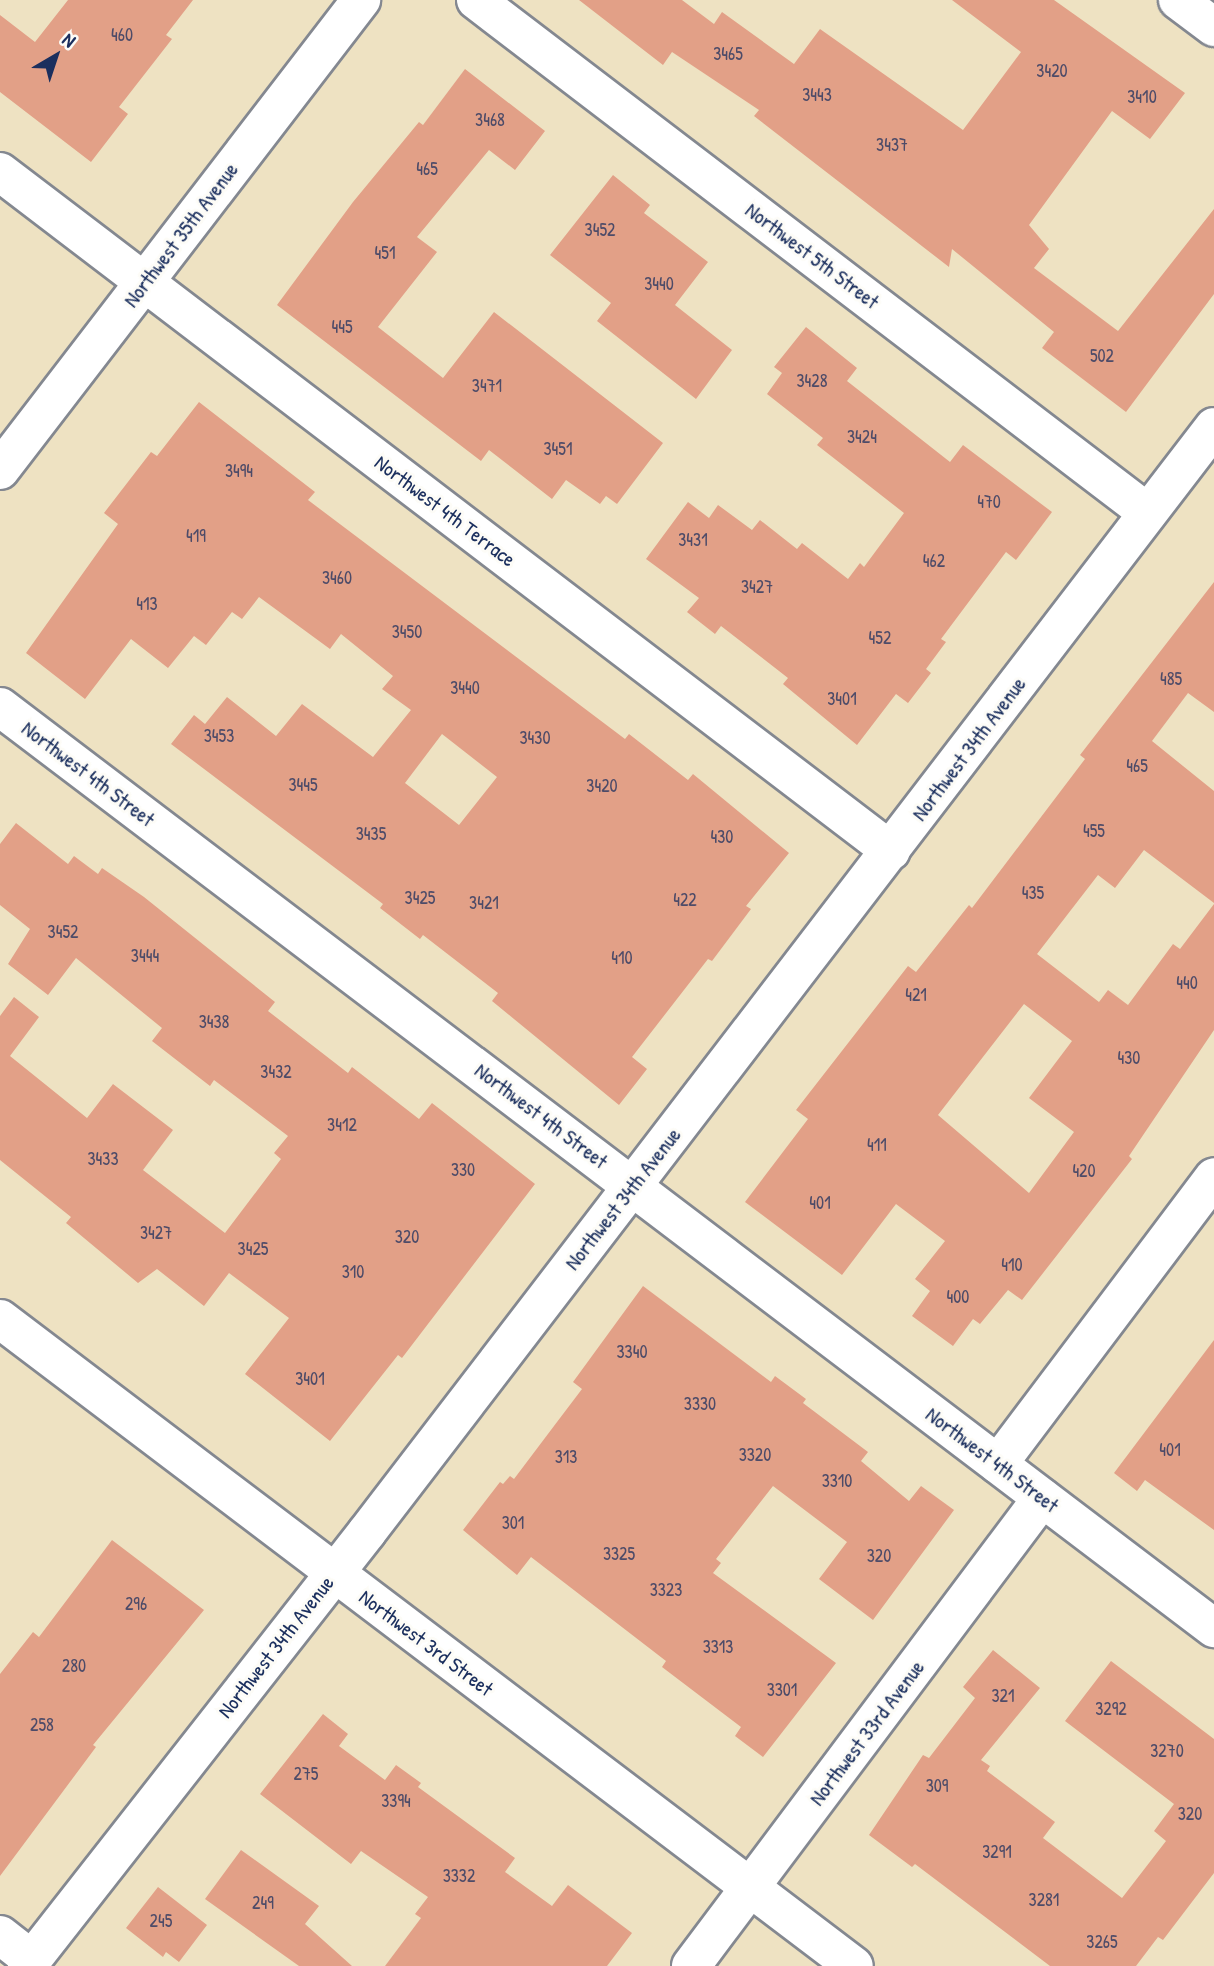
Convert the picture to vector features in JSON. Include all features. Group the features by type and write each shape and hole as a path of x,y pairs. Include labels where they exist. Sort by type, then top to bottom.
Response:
{"street":[{"name":"Northwest 35th Avenue","path":"0,470 361,0"},
{"name":"Northwest 5th Street","path":"476,0 1148,513"},
{"path":"1178,0 1214,27"},
{"name":"Northwest 4th Terrace","path":"0,172 891,851"},
{"name":"Northwest 34th Avenue","path":"30,1963 633,1186 1214,427"},
{"name":"Northwest 4th Street","path":"0,707 1214,1628"},
{"path":"998,1464 1214,1177"},
{"name":"Northwest 3rd Street","path":"0,1319 854,1966"},
{"name":"Northwest 33rd Avenue","path":"691,1966 1042,1499"},
{"path":"0,1935 30,1963"}],"building":[{"path":"68,0 193,0 166,35 172,39 119,107 128,114 91,162 0,92 0,15 35,42"},
{"path":"579,0 682,0 714,24 722,12 794,64 820,29 963,130 1021,52 952,0 1054,0 1185,93 1150,139 1112,111 1029,225 1049,249 1034,268 1118,331 1214,209 1214,294 1126,412 1042,348 1054,332 952,249 949,267 754,116 759,110 672,52 663,65"},
{"path":"465,69 545,131 515,170 489,150 417,237 437,252 378,327 443,378 494,312 663,443 617,504 606,496 600,504 566,480 552,499 489,450 481,461 277,305 353,202 419,122 423,125"},
{"path":"613,175 650,205 644,213 708,262 675,305 732,350 696,399 597,321 611,303 550,255"},
{"path":"806,327 857,368 847,381 950,462 963,445 1052,512 1016,560 1006,552 941,639 946,642 926,669 931,673 908,703 896,694 857,745 783,684 788,678 721,626 715,634 687,612 699,598 646,559 688,502 709,518 718,505 752,530 760,520 797,549 802,543 848,579 860,563 864,567 904,513 817,445 823,438 767,394 782,373 774,367"},
{"path":"199,402 315,492 308,500 625,739 629,734 688,780 693,774 789,853 746,906 751,909 712,961 708,959 632,1057 647,1069 619,1105 492,1001 498,993 423,935 420,939 380,908 383,904 171,744 194,715 205,724 227,697 276,736 302,704 373,757 411,710 382,689 393,676 341,634 330,649 259,597 242,619 232,612 206,645 194,636 168,668 131,639 85,699 26,653 118,524 104,513 151,452 157,456","holes":["442,734 497,777 459,825 405,783"]},
{"path":"1214,582 1214,712 1188,693 1152,741 1214,791 1214,903 1144,850 1115,888 1098,875 1037,954 1099,1002 1108,990 1128,1005 1173,944 1180,949 1214,904 1214,1030 1129,1156 1132,1159 1022,1300 1008,1290 980,1324 973,1319 953,1346 912,1316 930,1291 915,1279 945,1241 896,1204 842,1275 745,1202 808,1119 796,1110 908,966 916,972 969,905 972,908 1085,759 1080,755","holes":["1024,1004 1072,1041 1029,1098 1074,1132 1029,1193 938,1115"]},
{"path":"16,823 68,864 74,856 98,874 102,868 144,897 275,1002 268,1011 348,1073 352,1067 419,1119 432,1103 535,1184 402,1358 398,1355 330,1441 245,1374 289,1318 229,1273 204,1306 157,1269 138,1283 66,1223 71,1217 0,1160 0,1016 14,997 39,1017 10,1056 87,1118 113,1084 173,1130 143,1170 225,1233 281,1159 274,1153 288,1136 214,1080 210,1086 152,1041 162,1028 76,958 48,995 8,964 30,929 0,905 0,844"},
{"path":"643,1286 771,1382 775,1376 806,1399 803,1403 868,1452 861,1461 909,1501 921,1486 954,1510 873,1620 819,1579 847,1542 773,1486 716,1559 721,1563 713,1573 836,1663 763,1757 735,1736 741,1727 662,1667 666,1661 531,1557 517,1575 463,1530 500,1482 503,1484 510,1476 514,1479 582,1389 573,1382"},
{"path":"1214,1340 1214,1530 1145,1480 1137,1491 1114,1473"},
{"path":"112,1540 204,1610 93,1745 96,1747 0,1876 0,1674 33,1632 39,1637"},
{"path":"993,1650 1040,1688 981,1760 990,1766 987,1771 1055,1822 1043,1838 1122,1898 1166,1841 1154,1831 1174,1804 1065,1721 1111,1661 1214,1739 1214,1873 1163,1940 1158,1937 1136,1966 1050,1966 915,1864 912,1867 869,1835 923,1755 929,1758 975,1698 963,1687"},
{"path":"323,1714 348,1734 339,1746 385,1780 396,1765 421,1783 418,1787 515,1858 505,1872 552,1906 568,1885 632,1933 607,1966 385,1966 421,1918 415,1914 428,1897 361,1851 351,1864 260,1794"},
{"path":"241,1850 319,1906 305,1924 352,1966 299,1966 205,1899"},
{"path":"158,1887 207,1925 179,1962 166,1952 163,1957 126,1928"}]}
